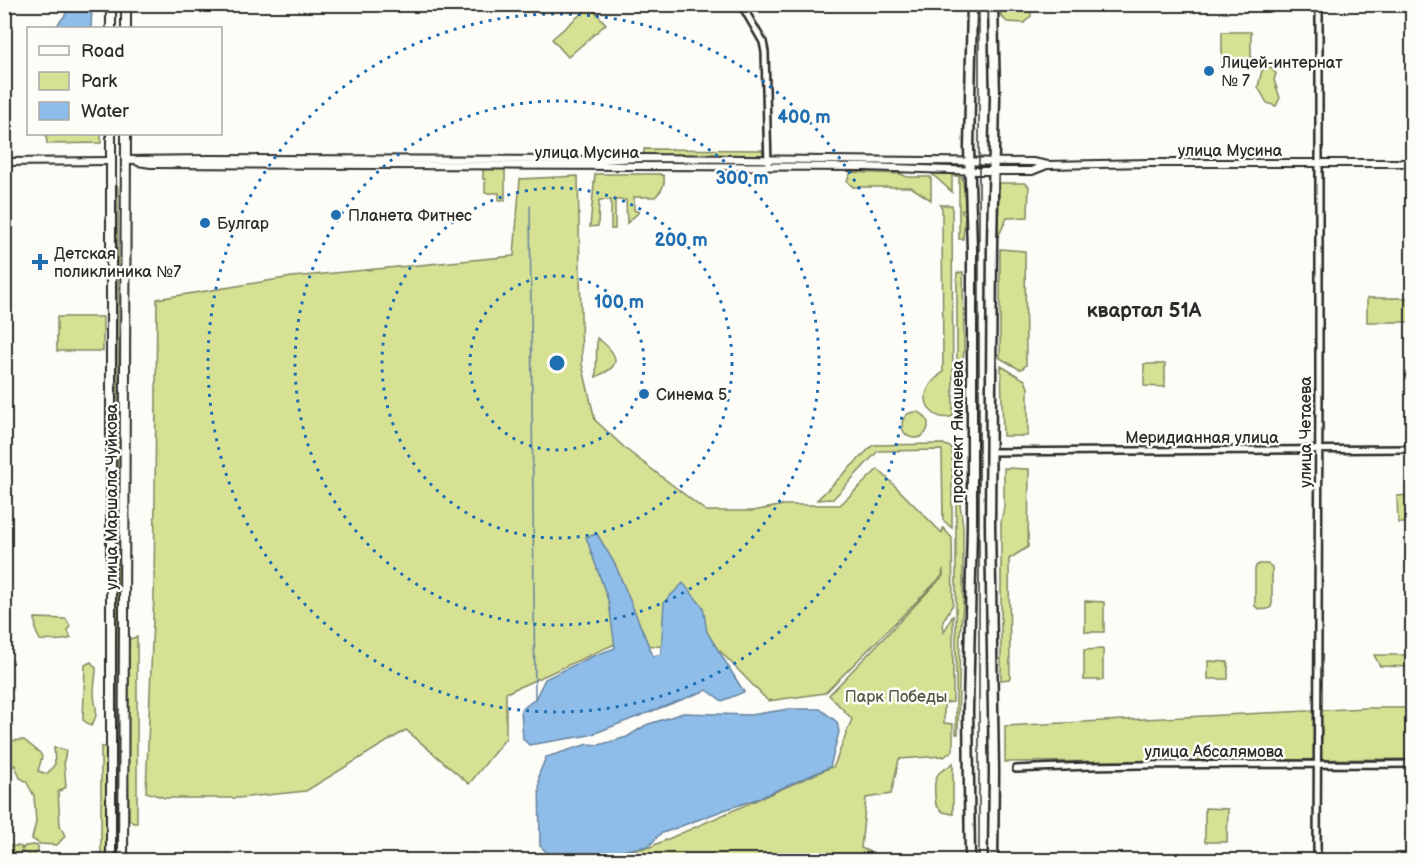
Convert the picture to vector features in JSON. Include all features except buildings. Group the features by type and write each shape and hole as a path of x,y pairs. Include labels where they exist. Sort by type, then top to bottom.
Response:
{"main road":[{"path":"111,4 111,27"},
{"path":"126,4 126,27"},
{"name":"проспект Ямашева","path":"970,861 968,695 972,525 970,96 972,4"},
{"name":"проспект Ямашева","path":"993,4 995,98 990,523 993,861"},
{"path":"111,136 117,143 126,137"},
{"name":"улица Маршала Чуйкова","path":"111,136 111,861"},
{"name":"улица Маршала Чуйкова","path":"123,861 126,137"},
{"name":"улица Мусина","path":"111,160 126,160"}],"street":[{"path":"741,4 763,42 768,163"},
{"name":"улица Четаева","path":"1317,861 1319,4"},
{"name":"улица Мусина","path":"4,162 111,160"},
{"name":"улица Мусина","path":"126,160 151,164 768,163 994,166 1035,170 1048,165 1150,163 1413,163"},
{"name":"Меридианная улица","path":"991,452 1413,449"},
{"name":"улица Абсалямова","path":"1016,769 1109,766 1413,764"}],"green space":[{"path":"1000,5 1031,5 1031,16 1024,23 1007,22 1001,16"},
{"path":"590,6 606,24 568,57 552,39"},
{"path":"1222,32 1251,32 1251,65 1222,65"},
{"path":"1271,67 1276,74 1274,80 1280,98 1276,106 1267,103 1258,87 1262,70"},
{"path":"46,135 101,135 101,143 47,144"},
{"path":"644,149 763,150 763,156 644,155"},
{"path":"485,168 505,169 505,200 499,200 499,193 485,193 483,170"},
{"path":"851,172 931,177 931,200 911,187 853,187 847,181"},
{"path":"595,174 660,174 664,176 664,183 655,197 634,197 634,210 639,212 627,223 626,200 615,200 615,229 611,229 611,200 599,200 598,226 590,227"},
{"path":"932,174 959,176 952,176 952,192"},
{"name":"Парк Победы","path":"578,176 582,364 595,420 627,450 706,511 753,511 784,505 840,505 878,469 942,533 943,528 952,538 953,604 943,621 944,632 953,615 953,702 944,703 944,723 953,724 953,750 944,757 899,759 891,794 866,798 861,848 870,852 870,860 576,860 650,847 834,766 852,719 829,695 943,576 943,569 942,576 825,693 768,701 720,651 617,643 506,693 506,738 469,784 406,730 306,791 238,798 165,798 146,792 154,594 157,299 292,277 514,256 520,179"},
{"path":"959,176 962,177 964,191 963,239 959,239"},
{"path":"999,183 1025,183 1029,186 1028,217 1007,218 998,237"},
{"path":"116,184 118,187 118,860 114,860 115,186"},
{"path":"940,205 952,205 953,416 946,417 940,417 930,410 926,399 930,385 943,372 942,208"},
{"path":"1000,249 1025,251 1026,365 1022,369 1000,358"},
{"path":"963,272 964,351 960,378 960,409 957,413 957,273"},
{"path":"1367,298 1412,298 1412,322 1367,322"},
{"path":"57,317 103,317 103,351 57,351"},
{"path":"597,338 611,350 615,362 610,369 596,377"},
{"path":"1144,364 1165,364 1165,387 1144,386"},
{"path":"1001,366 1025,380 1028,388 1027,436 1003,436"},
{"path":"915,412 924,416 928,425 924,434 915,438 906,434 902,425 906,416"},
{"path":"943,444 952,448 952,528 943,520 942,450 878,451 833,499 817,500 873,445"},
{"path":"956,452 960,457 960,504 963,526 963,606 960,635 958,734 956,734"},
{"path":"1004,468 1029,469 1028,547 1009,559 1010,677 1001,680 1001,522 1004,507"},
{"path":"1412,495 1412,517 1406,517 1406,523 1398,523 1397,496"},
{"path":"1259,564 1268,564 1272,567 1272,603 1271,607 1265,609 1255,606 1255,569"},
{"path":"1085,601 1104,602 1104,632 1085,632"},
{"path":"35,618 66,619 70,626 68,631 71,638 40,640 36,632"},
{"path":"137,637 137,823 133,823 129,819 129,639"},
{"path":"1103,649 1103,680 1084,680 1084,650"},
{"path":"1374,655 1412,655 1412,667 1380,666"},
{"path":"1208,661 1228,662 1228,679 1208,679"},
{"path":"91,662 96,668 94,693 96,713 91,726 83,720 85,665"},
{"path":"1366,708 1412,708 1412,759 1005,762 1005,726"},
{"path":"24,740 40,753 42,757 38,771 47,774 55,764 54,747 66,751 64,761 66,787 58,792 60,825 65,836 57,845 40,844 32,839 36,822 34,796 26,781 20,778 15,765 7,770 5,768 5,741"},
{"path":"101,747 108,747 107,860 94,860 96,854 101,854"},
{"path":"953,763 953,814 943,812 936,805 935,788 937,775"},
{"path":"1205,808 1228,809 1227,842 1205,842"},
{"path":"5,846 22,847 22,850 25,846 38,846 38,852 33,856 21,852 19,856 33,860 5,860"}],"water":[{"path":"65,5 92,5 91,27 56,27 66,14"},
{"path":"597,534 615,564 653,656 661,654 664,602 683,583 703,607 707,632 744,692 722,701 707,690 590,735 529,745 523,739 521,710 535,699 545,679 615,648 609,603 586,537"},
{"path":"789,709 820,709 837,722 839,732 830,767 757,799 660,834 649,846 566,860 553,858 540,846 539,774 546,757 588,744 599,745 627,737 646,725 683,713 751,715"}],"waterway":[{"path":"530,206 535,699"}],"tram line":[{"path":"979,4 979,860"}],"place":[{"name":"Лицей-интернат № 7","path":"1209,71"},
{"name":"Планета Фитнес","path":"336,215"},
{"name":"Булгар","path":"205,223"},
{"name":"Детская поликлиника №7","path":"40,262"},
{"name":"Синема 5","path":"644,394"}],"district":[{"name":"квартал 51А","path":"1144,310"}]}
